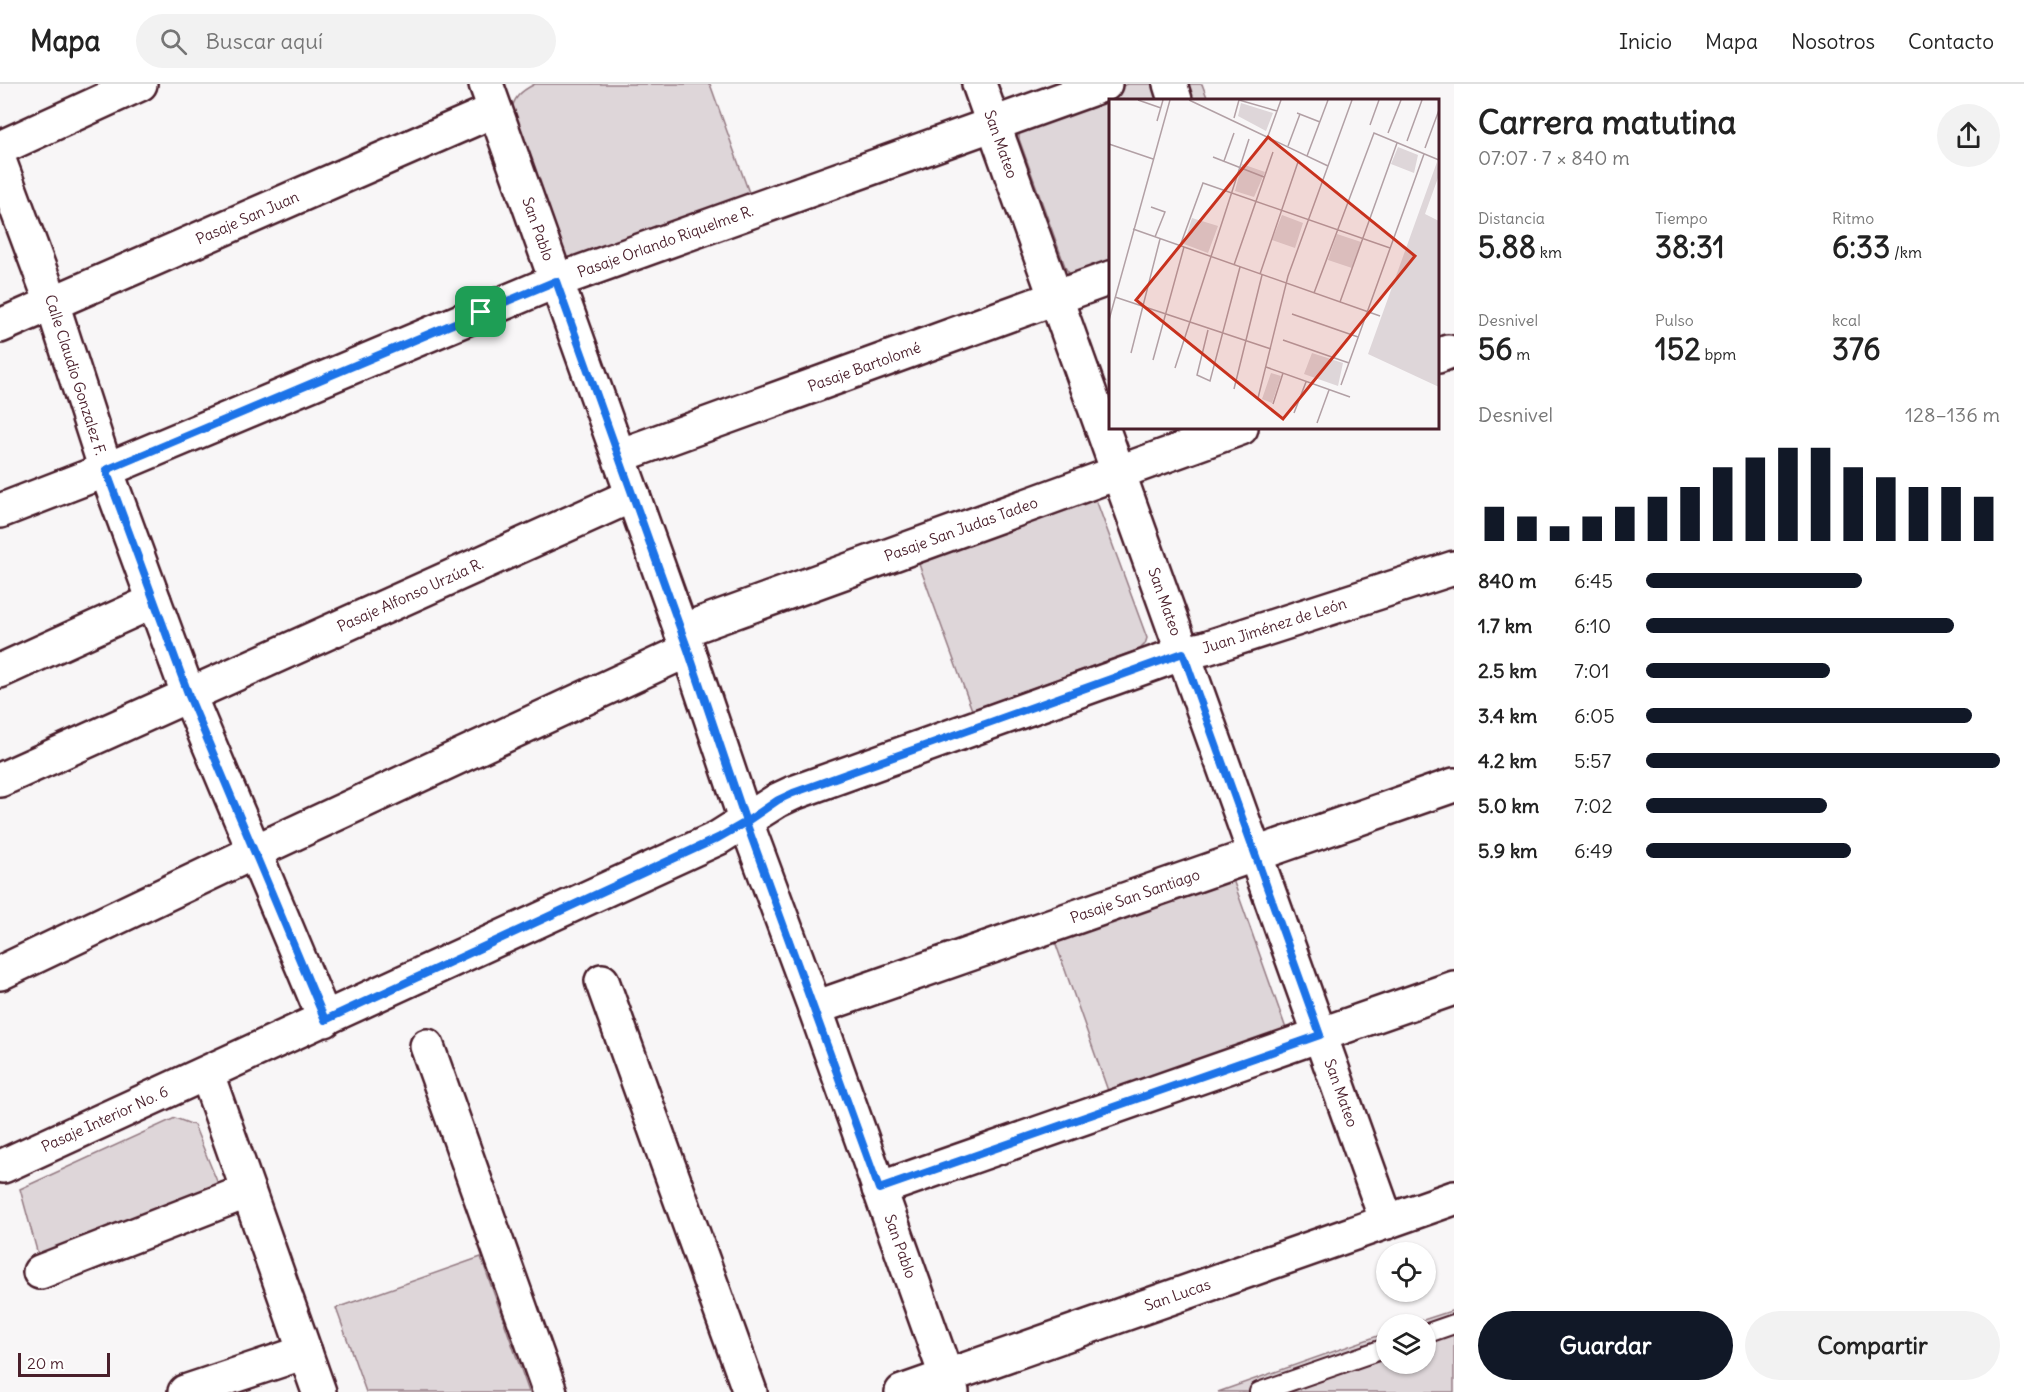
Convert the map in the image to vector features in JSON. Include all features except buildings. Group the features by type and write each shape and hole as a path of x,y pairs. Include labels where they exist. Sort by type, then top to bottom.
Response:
{"street":[{"path":"0,148 140,84"},
{"name":"San Mateo","path":"979,84 1387,1221"},
{"name":"Pasaje Orlando Riquelme R.","path":"0,511 106,470 556,281 1105,84"},
{"path":"1170,84 1175,99"},
{"name":"San Pablo","path":"491,97 685,640 746,822 949,1384"},
{"name":"Pasaje San Juan","path":"0,326 491,97"},
{"name":"Calle Claudio Gonzalez F.","path":"0,163 52,303 106,470 189,696 325,1020"},
{"name":"Pasaje Bartolomé","path":"619,456 1109,278"},
{"name":"Pasaje San Judas Tadeo","path":"0,973 254,852 685,640 1118,472 1238,429"},
{"name":"Pasaje Alfonso Urzúa R.","path":"0,780 633,495"},
{"name":"Juan Jiménez de León","path":"207,1074 718,838 793,793 1183,653 1206,648 1454,568"},
{"path":"0,671 154,601"},
{"name":"Pasaje San Santiago","path":"815,1008 1454,785"},
{"path":"602,981 750,1392"},
{"path":"879,1189 1454,988"},
{"path":"427,1046 550,1392"},
{"path":"207,1074 319,1392"},
{"name":"Pasaje Interior No. 6","path":"3,1166 207,1074"},
{"path":"40,1272 248,1191"},
{"name":"San Lucas","path":"902,1392 949,1384 1454,1198"},
{"path":"185,1392 305,1352"}],"lane":[{"path":"1436,1330 1454,1324"},
{"path":"1259,1392 1376,1351"}],"shaded area":[{"path":"535,84 710,84 752,201 574,264 564,259 511,115 513,104 518,96"},
{"path":"1128,84 1202,84 1208,99 1109,99 1109,268 1073,278 1066,269 1019,139 1019,129 1028,120"},
{"path":"1095,497 1147,638 1145,644 1140,649 972,710 916,556"},
{"path":"1231,874 1290,1040 1112,1102 1053,936"},
{"path":"175,1118 194,1125 221,1191 40,1262 20,1189"},
{"path":"481,1257 529,1392 366,1392 336,1308"},
{"path":"1454,1310 1454,1392 1218,1392 1376,1337 1376,1374 1436,1374 1436,1316"}],"route":[{"path":"481,312 106,470 189,696 325,1020 718,838 746,822 879,1189 1320,1035 1183,653 793,793 765,808 746,822 688,650 556,281 481,312"}]}
